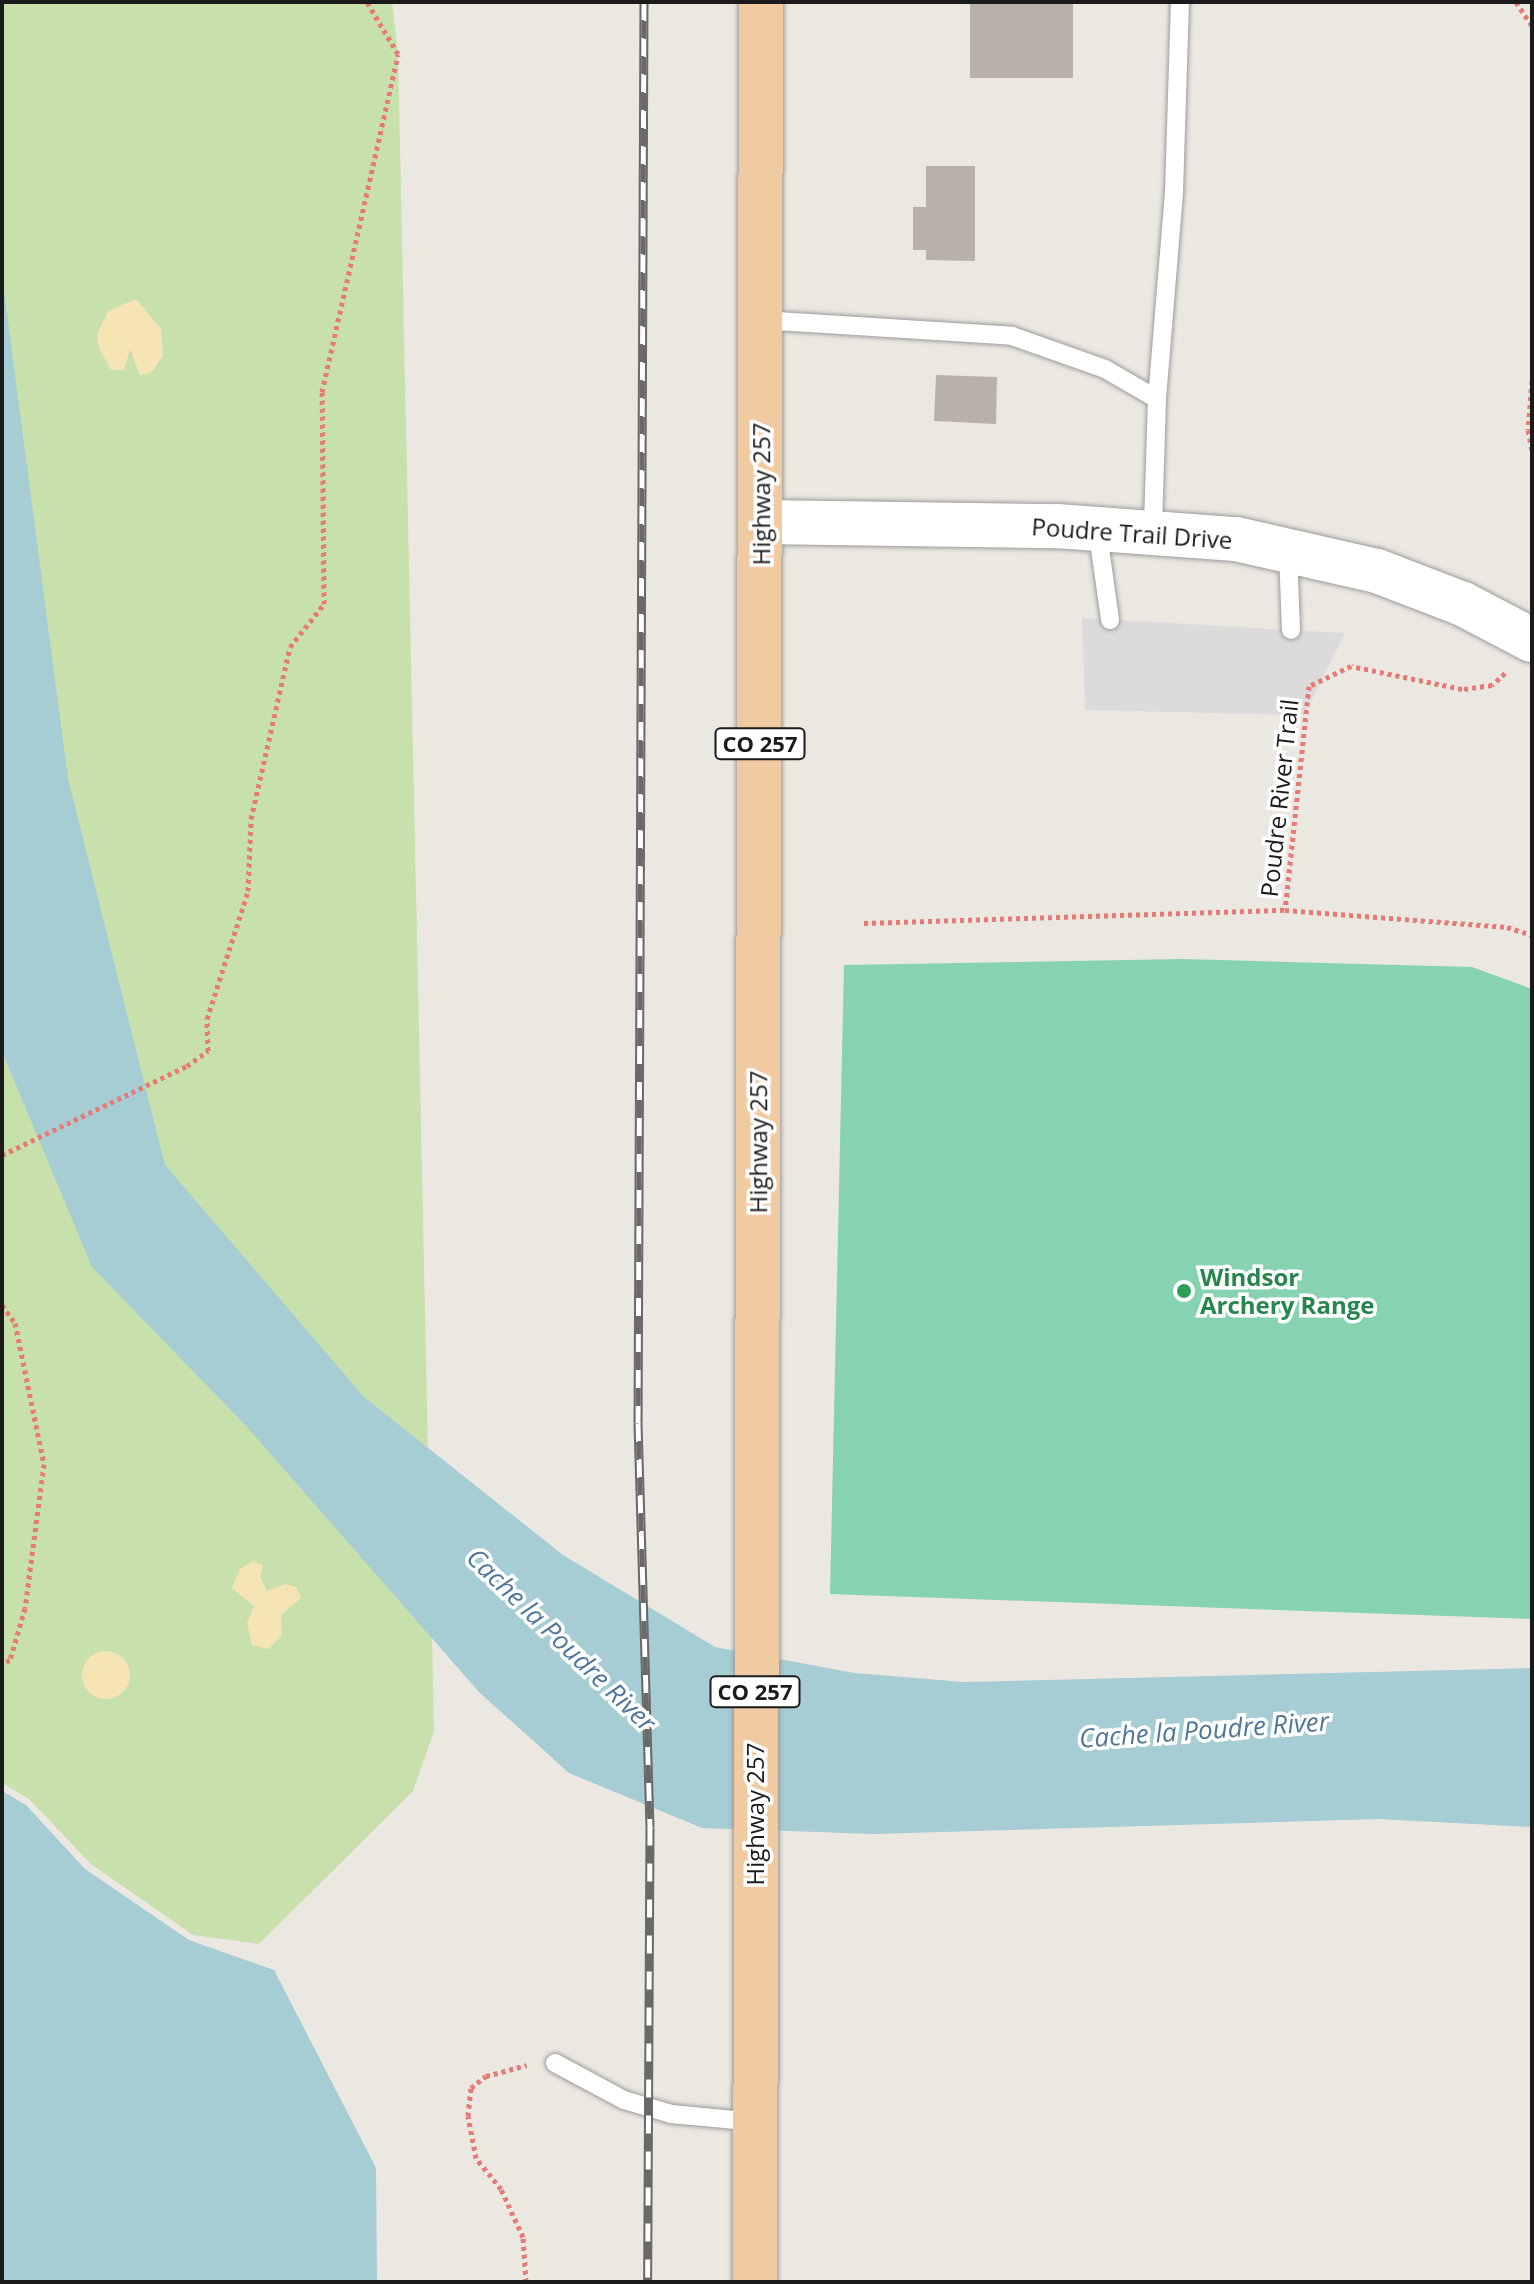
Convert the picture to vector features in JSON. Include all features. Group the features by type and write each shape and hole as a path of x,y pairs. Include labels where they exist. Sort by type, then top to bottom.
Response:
{"main road":[{"name":"Highway 257","path":"755,2282 761,2"}],"street":[{"name":"Poudre Trail Drive","path":"761,522 1153,529 1288,549 1377,571 1463,604 1522,653"}],"lane":[{"path":"1153,529 1157,399 1174,192 1180,2"},
{"path":"761,320 1012,336 1105,369 1157,399"},
{"path":"1097,527 1110,620"},
{"path":"1288,549 1291,630"},
{"path":"555,2063 624,2100 671,2114 755,2122"}],"path":[{"path":"2,1155 187,1066 208,1051 207,1019 248,891 251,819 290,647 324,604 322,392 398,54 367,2"},
{"path":"1516,2 1532,26"},
{"path":"1532,381 1528,430 1532,451"},
{"name":"Poudre River Trail","path":"1522,653 1492,685 1462,689 1351,666 1309,686 1285,910 1507,927 1532,935"},
{"path":"864,923 1285,910"},
{"path":"2,1305 15,1323 44,1464 25,1608 10,1660 2,1663"},
{"path":"526,2282 523,2237 501,2189 476,2158 468,2116 471,2088 486,2076 519,2066 555,2063"}],"green space":[{"path":"2,2 392,2 398,54 434,1731 413,1791 259,1944 193,1935 91,1864 29,1799 2,1783"},
{"name":"Windsor Archery Range","path":"1183,959 1472,967 1532,989 1532,1619 830,1594 844,965"}],"sand":[{"path":"136,299 161,329 163,355 151,373 140,375 130,349 124,370 111,370 99,348 97,334 108,311"},
{"path":"253,1561 263,1565 260,1576 267,1591 285,1584 296,1587 301,1598 281,1615 282,1635 268,1649 252,1645 247,1623 254,1606 232,1588 240,1569"},
{"path":"106,1651 123,1658 130,1675 123,1692 106,1699 89,1692 82,1675 89,1658"}],"shaded area":[{"path":"1082,618 1345,633 1304,715 1085,710"}],"water":[{"name":"Cache la Poudre River","path":"2,276 68,779 165,1165 364,1397 563,1555 715,1647 854,1673 964,1682 1532,1668 1532,1827 1378,1819 873,1834 702,1828 569,1773 479,1692 247,1427 92,1267 3,1054"},
{"path":"2,1791 26,1805 85,1869 189,1940 274,1970 376,2168 377,2282 2,2282"}],"building":[{"path":"970,2 1073,2 1073,78 970,78"},
{"path":"926,166 975,166 975,261 926,260 926,250 913,250 913,207 926,207"},
{"path":"936,375 997,377 996,424 934,421"}],"railway":[{"path":"644,2 638,1423 650,1827 648,2282"}],"place":[{"name":"Windsor Archery Range","path":"1184,1291"}]}
